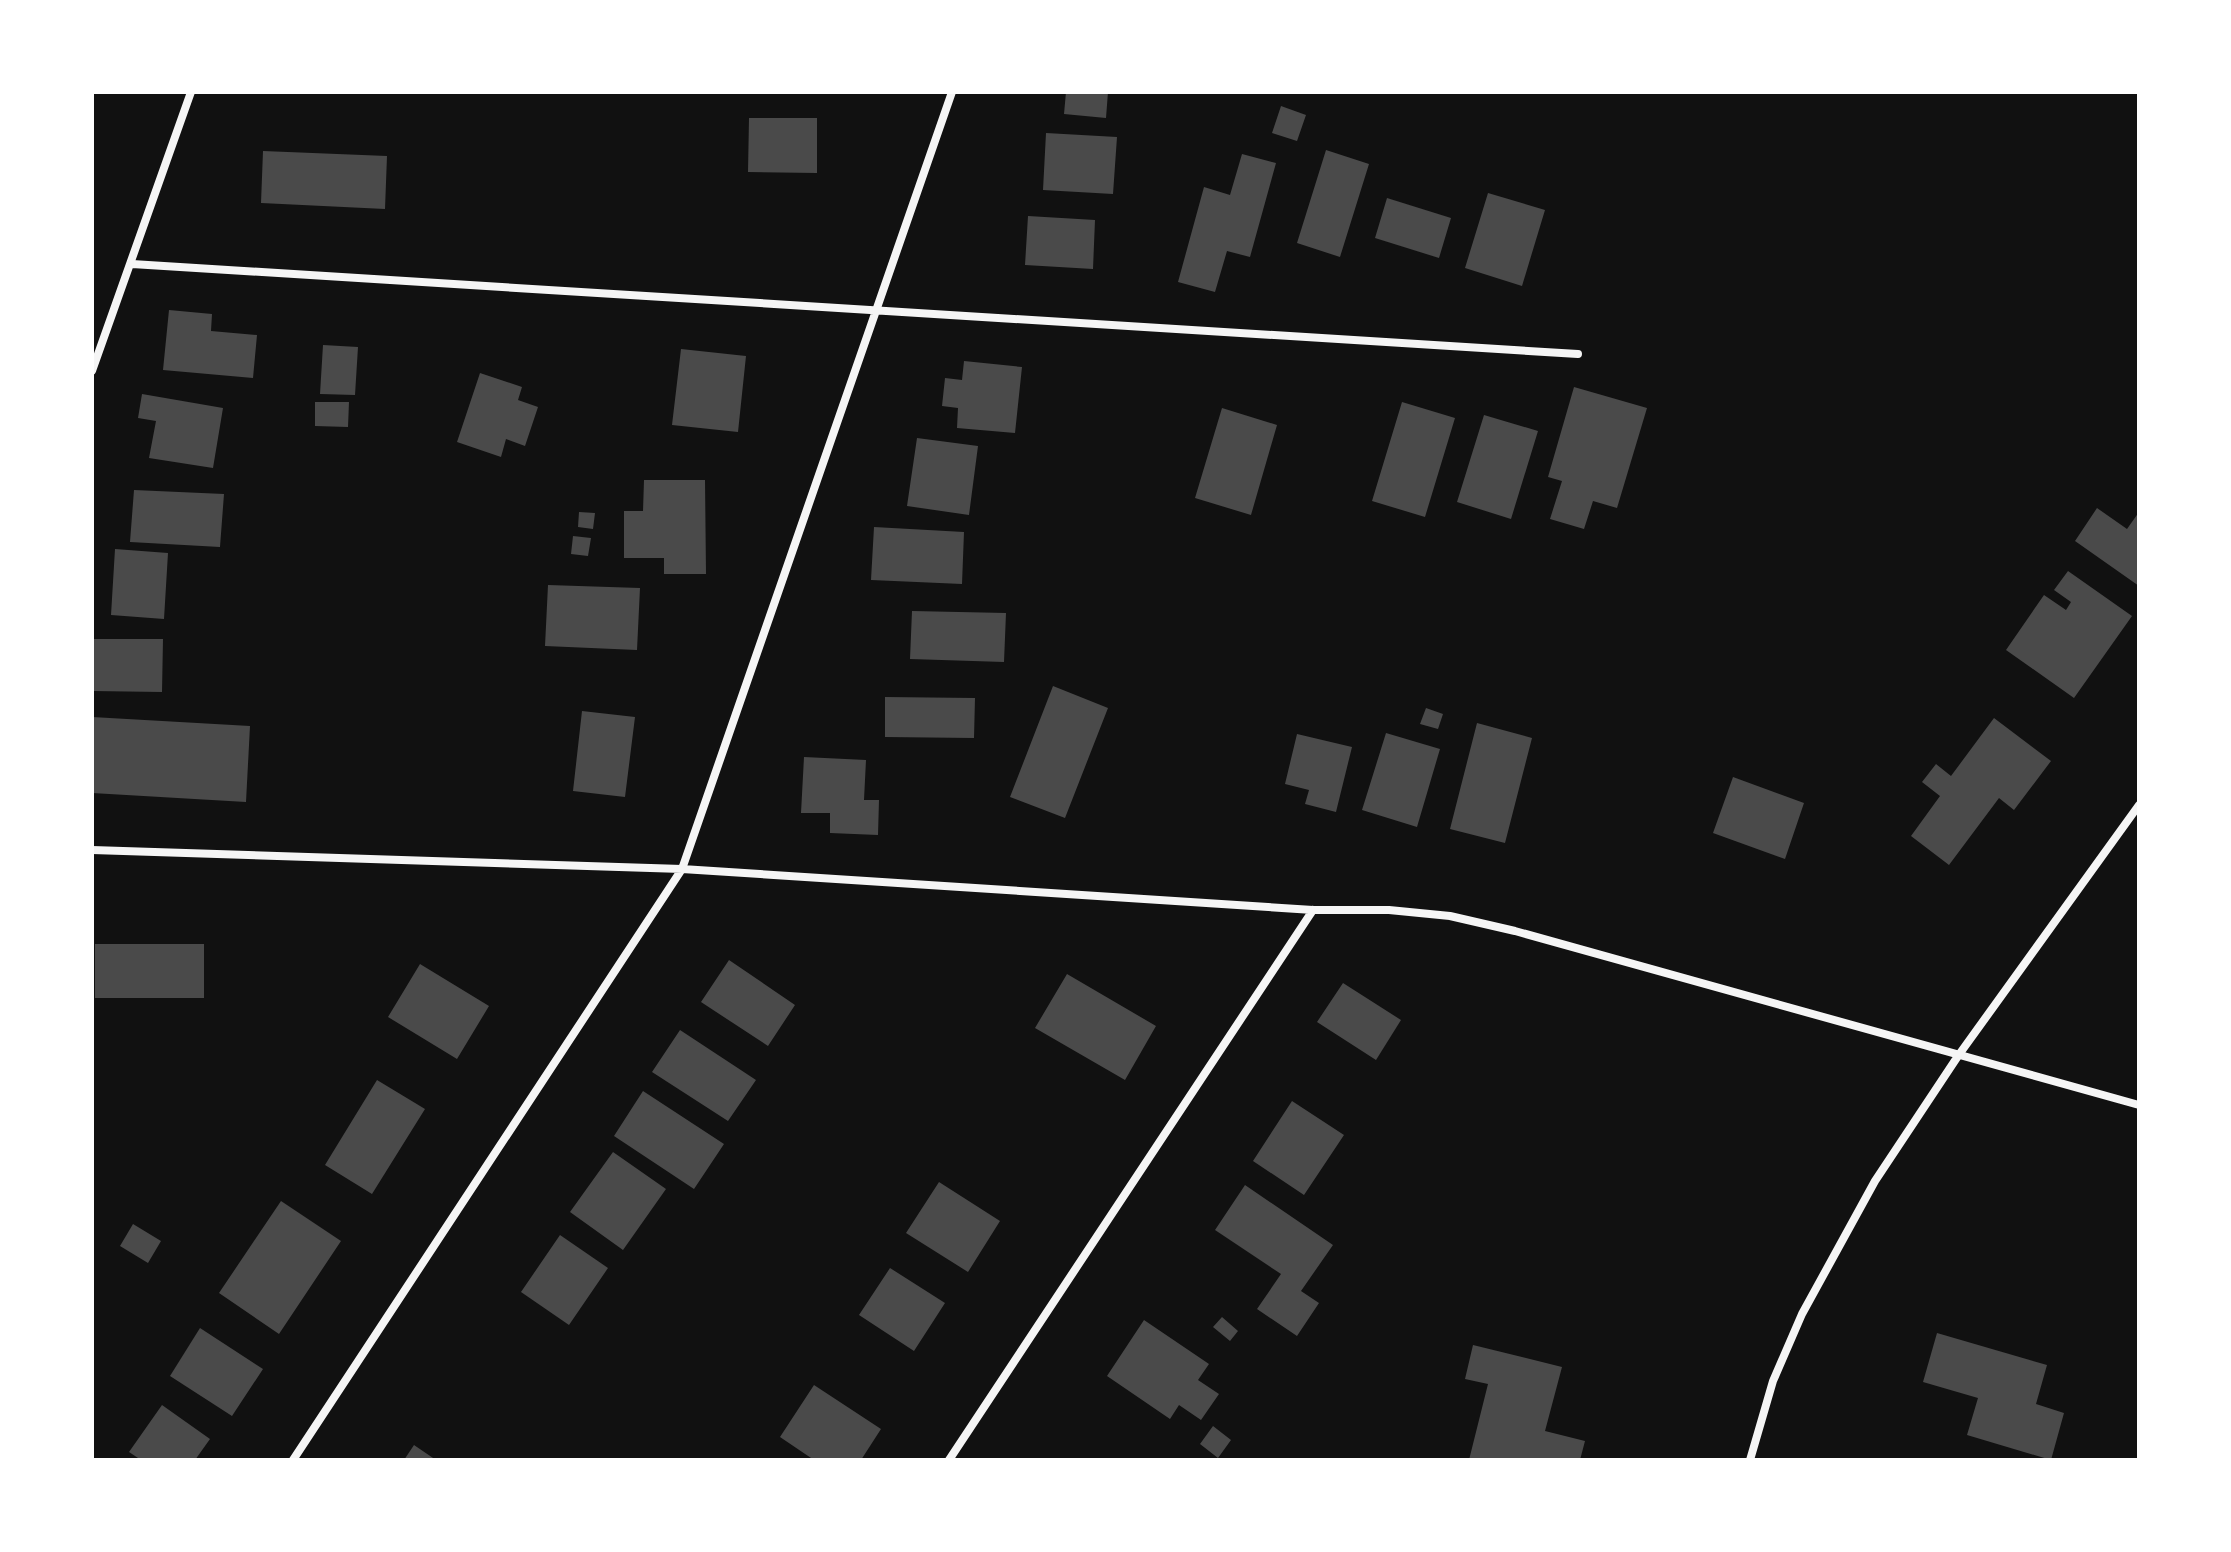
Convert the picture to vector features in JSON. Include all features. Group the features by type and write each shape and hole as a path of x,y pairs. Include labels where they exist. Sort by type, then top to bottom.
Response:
{"street":[{"path":"92,371 191,92"},
{"path":"293,1460 682,869 952,92"},
{"path":"132,264 1578,354"},
{"path":"1750,1460 1773,1381 1802,1314 1875,1181 1958,1056 2139,805"},
{"path":"92,850 682,869 1450,916 1515,931 2139,1105"},
{"path":"949,1460 1313,910"}],"building":[{"path":"1066,92 1108,92 1106,118 1064,114"},
{"path":"1281,106 1306,115 1297,141 1272,133"},
{"path":"749,118 817,118 817,173 748,172"},
{"path":"1046,133 1117,137 1113,194 1043,190"},
{"path":"1326,150 1369,164 1340,257 1297,243"},
{"path":"263,151 387,156 385,209 261,203"},
{"path":"1242,154 1276,163 1250,257 1227,251 1215,292 1178,282 1204,187 1230,195"},
{"path":"1488,193 1545,210 1522,286 1465,268"},
{"path":"1387,198 1451,218 1439,258 1375,238"},
{"path":"1028,216 1095,220 1093,269 1025,265"},
{"path":"169,310 212,314 211,331 257,335 253,378 163,370"},
{"path":"323,345 358,347 355,395 320,394"},
{"path":"681,349 746,356 738,432 672,425"},
{"path":"964,361 1022,367 1015,433 957,428 958,408 942,406 945,378 962,380"},
{"path":"480,373 522,387 518,400 538,407 525,446 506,439 501,457 457,442"},
{"path":"1574,387 1647,408 1617,508 1593,501 1584,529 1550,519 1562,481 1548,477"},
{"path":"142,394 223,408 213,468 149,458 156,421 138,418"},
{"path":"315,402 349,402 348,427 315,426"},
{"path":"1402,402 1455,418 1425,517 1372,501"},
{"path":"1222,408 1277,425 1251,515 1195,498"},
{"path":"1484,415 1538,431 1511,519 1457,502"},
{"path":"917,438 978,446 969,515 907,506"},
{"path":"644,480 705,480 706,574 664,574 664,558 624,558 624,511 643,511"},
{"path":"134,490 224,494 220,547 130,542"},
{"path":"2097,508 2127,529 2139,512 2139,586 2075,541"},
{"path":"579,512 595,513 593,529 578,527"},
{"path":"874,527 964,532 962,584 871,580"},
{"path":"573,536 591,538 588,556 571,554"},
{"path":"115,549 168,553 164,619 111,615"},
{"path":"2068,571 2132,616 2074,698 2006,650 2044,595 2066,610 2071,602 2054,590"},
{"path":"548,585 640,588 637,650 545,646"},
{"path":"912,611 1006,613 1004,662 910,659"},
{"path":"92,639 163,639 162,692 92,691"},
{"path":"1053,686 1108,708 1065,818 1010,797"},
{"path":"885,697 975,698 974,738 885,737"},
{"path":"1426,708 1443,714 1438,729 1420,724"},
{"path":"582,711 635,717 625,797 573,791"},
{"path":"92,717 250,726 246,802 92,793"},
{"path":"1994,718 2051,761 2014,810 1999,798 1949,865 1911,836 1940,796 1922,782 1936,764 1951,776"},
{"path":"1477,723 1532,738 1505,843 1450,829"},
{"path":"1386,733 1440,749 1417,827 1362,810"},
{"path":"1297,734 1352,747 1336,812 1305,804 1309,790 1285,784"},
{"path":"804,757 866,760 864,800 879,800 878,835 830,833 830,813 801,813"},
{"path":"1733,777 1804,803 1785,859 1713,833"},
{"path":"95,944 204,944 204,998 95,998"},
{"path":"729,960 795,1005 768,1046 701,1002"},
{"path":"420,964 489,1006 457,1059 388,1017"},
{"path":"1067,974 1156,1026 1125,1080 1035,1028"},
{"path":"1343,983 1401,1020 1376,1060 1317,1022"},
{"path":"680,1030 756,1080 728,1121 652,1072"},
{"path":"377,1080 425,1109 372,1194 325,1165"},
{"path":"643,1091 724,1144 694,1189 614,1136"},
{"path":"1292,1101 1344,1135 1304,1195 1253,1161"},
{"path":"613,1152 666,1189 623,1250 570,1212"},
{"path":"939,1182 1000,1221 968,1272 906,1233"},
{"path":"1245,1185 1333,1245 1301,1291 1319,1303 1297,1336 1257,1309 1281,1274 1215,1230"},
{"path":"281,1201 341,1241 279,1334 219,1293"},
{"path":"133,1224 161,1241 148,1263 120,1246"},
{"path":"560,1235 608,1268 569,1325 521,1292"},
{"path":"890,1268 945,1303 914,1351 859,1315"},
{"path":"1222,1317 1238,1331 1230,1341 1213,1327"},
{"path":"1144,1320 1209,1364 1198,1380 1219,1394 1201,1420 1179,1405 1170,1419 1107,1376"},
{"path":"200,1328 263,1369 232,1416 170,1376"},
{"path":"1937,1333 2047,1365 2036,1404 2064,1413 2051,1460 1967,1435 1978,1398 1923,1382"},
{"path":"1473,1345 1562,1367 1545,1431 1585,1441 1580,1460 1469,1460 1488,1384 1465,1379"},
{"path":"814,1385 881,1429 861,1460 814,1460 780,1437"},
{"path":"162,1405 210,1439 195,1460 141,1460 129,1452"},
{"path":"1213,1426 1231,1440 1218,1458 1200,1444"},
{"path":"414,1445 436,1460 404,1460"}]}
